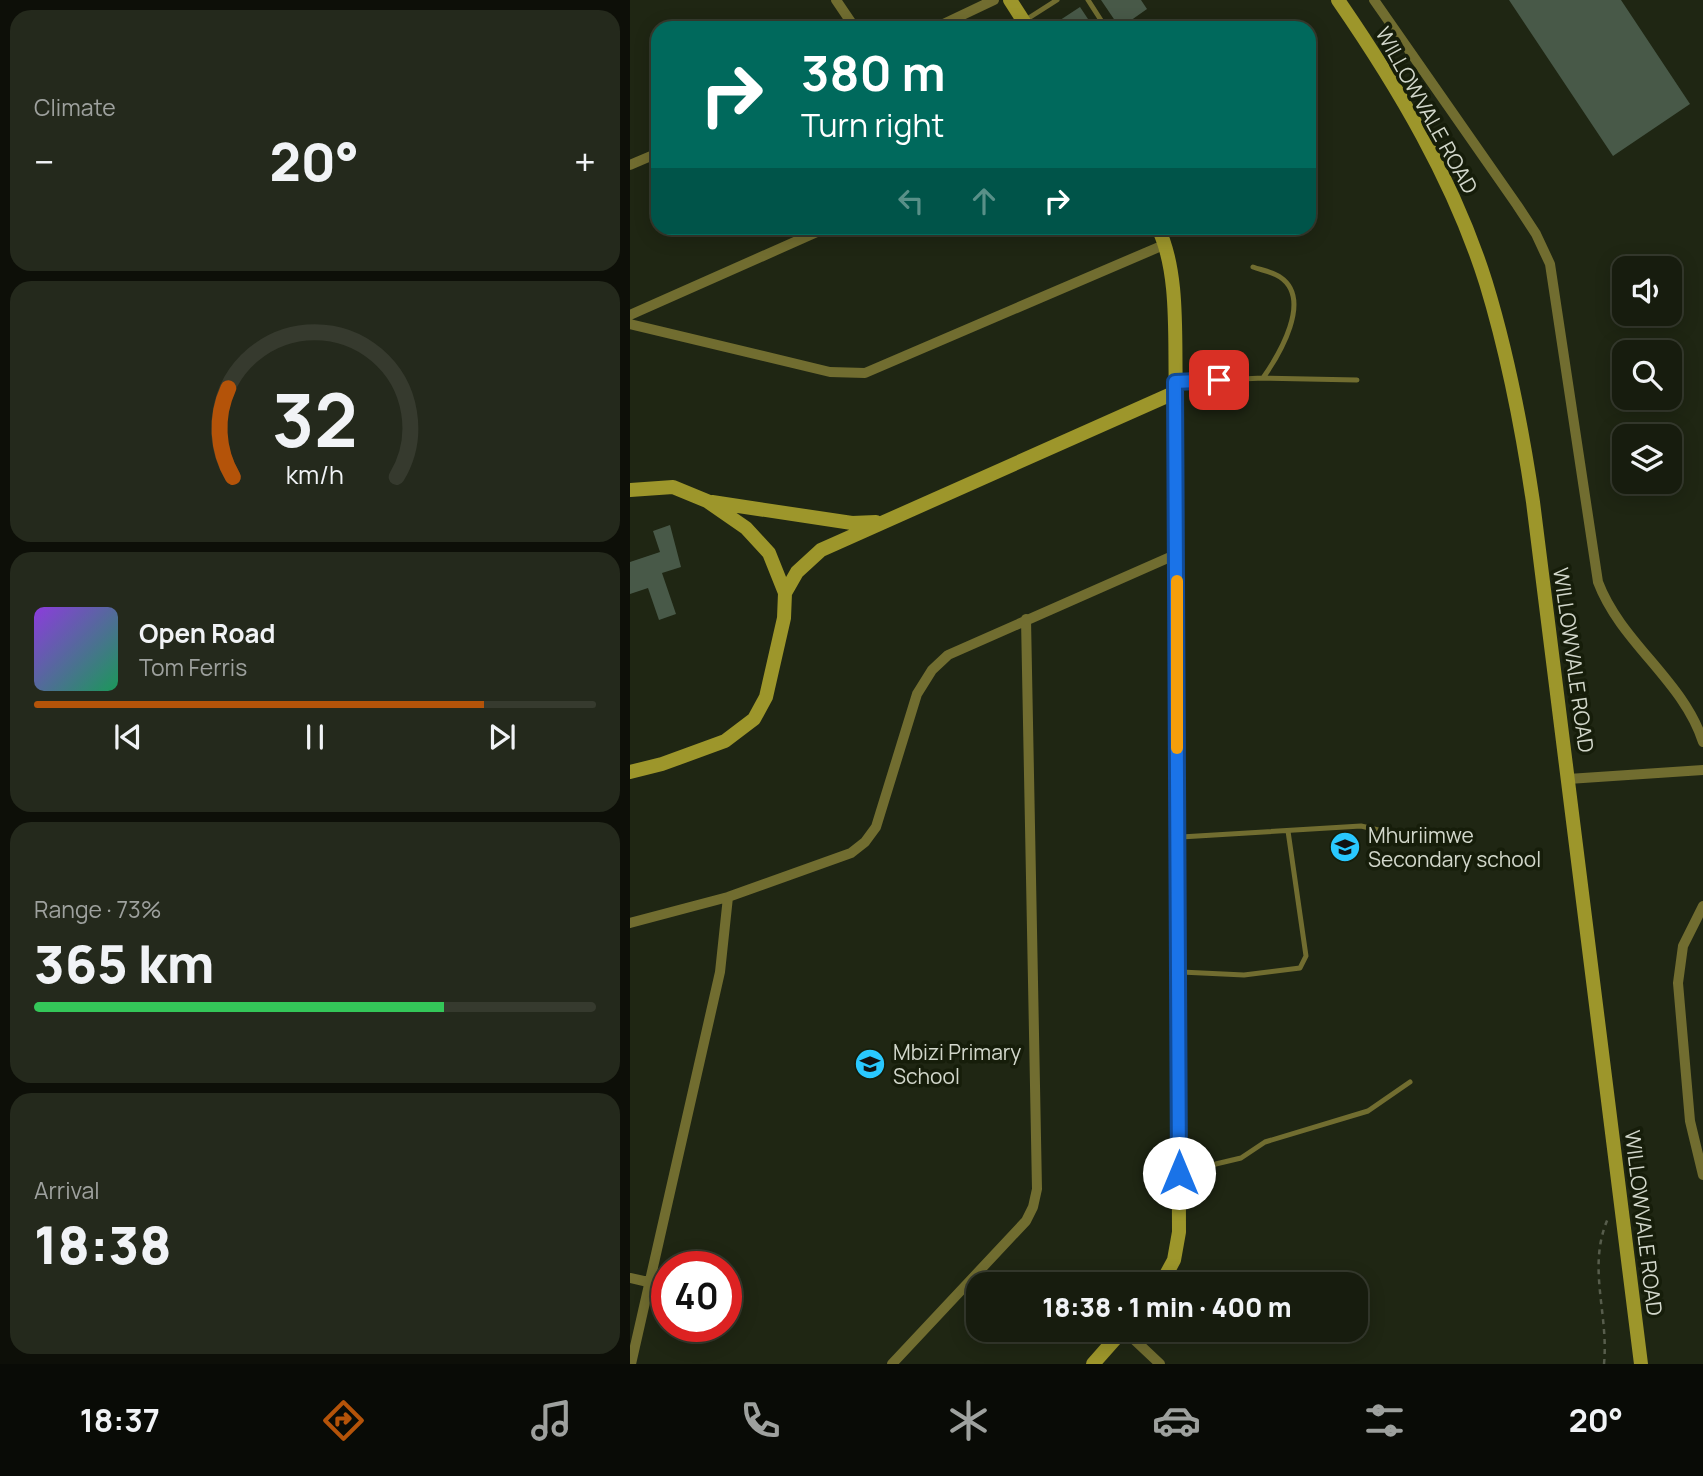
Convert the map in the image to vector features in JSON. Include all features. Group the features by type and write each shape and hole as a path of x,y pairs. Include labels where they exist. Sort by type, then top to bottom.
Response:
{"street":[{"path":"836,0 850,21"},
{"path":"950,21 994,0"},
{"path":"1010,0 1024,21"},
{"name":"WILLOWVALE ROAD","path":"1338,0 1388,75 1457,205 1486,282 1506,355 1524,438 1641,1364"},
{"path":"1374,0 1517,205 1536,234 1550,264 1598,582 1615,617 1684,704 1703,743"},
{"path":"630,165 651,156"},
{"path":"630,315 810,235"},
{"path":"1162,235 1166,244 1173,305 1177,554 1179,1232 1174,1260 1168,1272"},
{"path":"630,324 830,372 865,373 1166,244"},
{"path":"631,774 725,741 743,730 754,719 766,697 783,618 785,593 797,572 821,550 1175,387"},
{"path":"631,489 673,487 707,501 746,528 769,553 785,593"},
{"path":"707,501 852,523 881,522"},
{"path":"630,923 729,897 851,853 865,842 876,827 917,694 932,670 948,655 1177,554"},
{"path":"892,1364 1026,1221 1033,1208 1037,1189 1026,619"},
{"path":"1568,779 1703,770"},
{"path":"631,1364 720,972 729,897"},
{"path":"1703,906 1683,946 1678,983 1690,1121 1703,1175"},
{"path":"630,1278 648,1282"},
{"path":"1093,1364 1113,1342"},
{"path":"1137,1342 1160,1364"}],"lane":[{"path":"1030,21 1057,0"},
{"path":"1088,0 1102,21"},
{"path":"1253,267 1280,276 1292,290 1293,309 1278,356 1263,378"},
{"path":"1175,387 1263,378 1357,380"},
{"path":"1177,838 1361,826 1400,835"},
{"path":"1178,972 1244,975 1300,968 1306,956 1288,831"},
{"path":"1179,1173 1241,1158 1265,1142 1367,1111 1410,1082"}],"path":[{"path":"1604,1364 1604,1312 1596,1268 1598,1249 1618,1196"}],"building":[{"path":"1101,0 1141,0 1147,9 1130,21 1115,21"},
{"path":"1509,0 1621,0 1690,104 1613,156"},
{"path":"1080,7 1089,21 1059,21"},
{"path":"670,525 681,567 662,573 676,614 659,620 648,588 630,594 630,562 660,552 653,531"}],"slow traffic":[{"path":"1177,581 1177,748"}],"place":[{"name":"Mhuriimwe Secondary school","path":"1345,847"},
{"name":"Mbizi Primary School","path":"870,1064"}],"route":[{"path":"1179,1173 1175,382 1219,380"}]}
